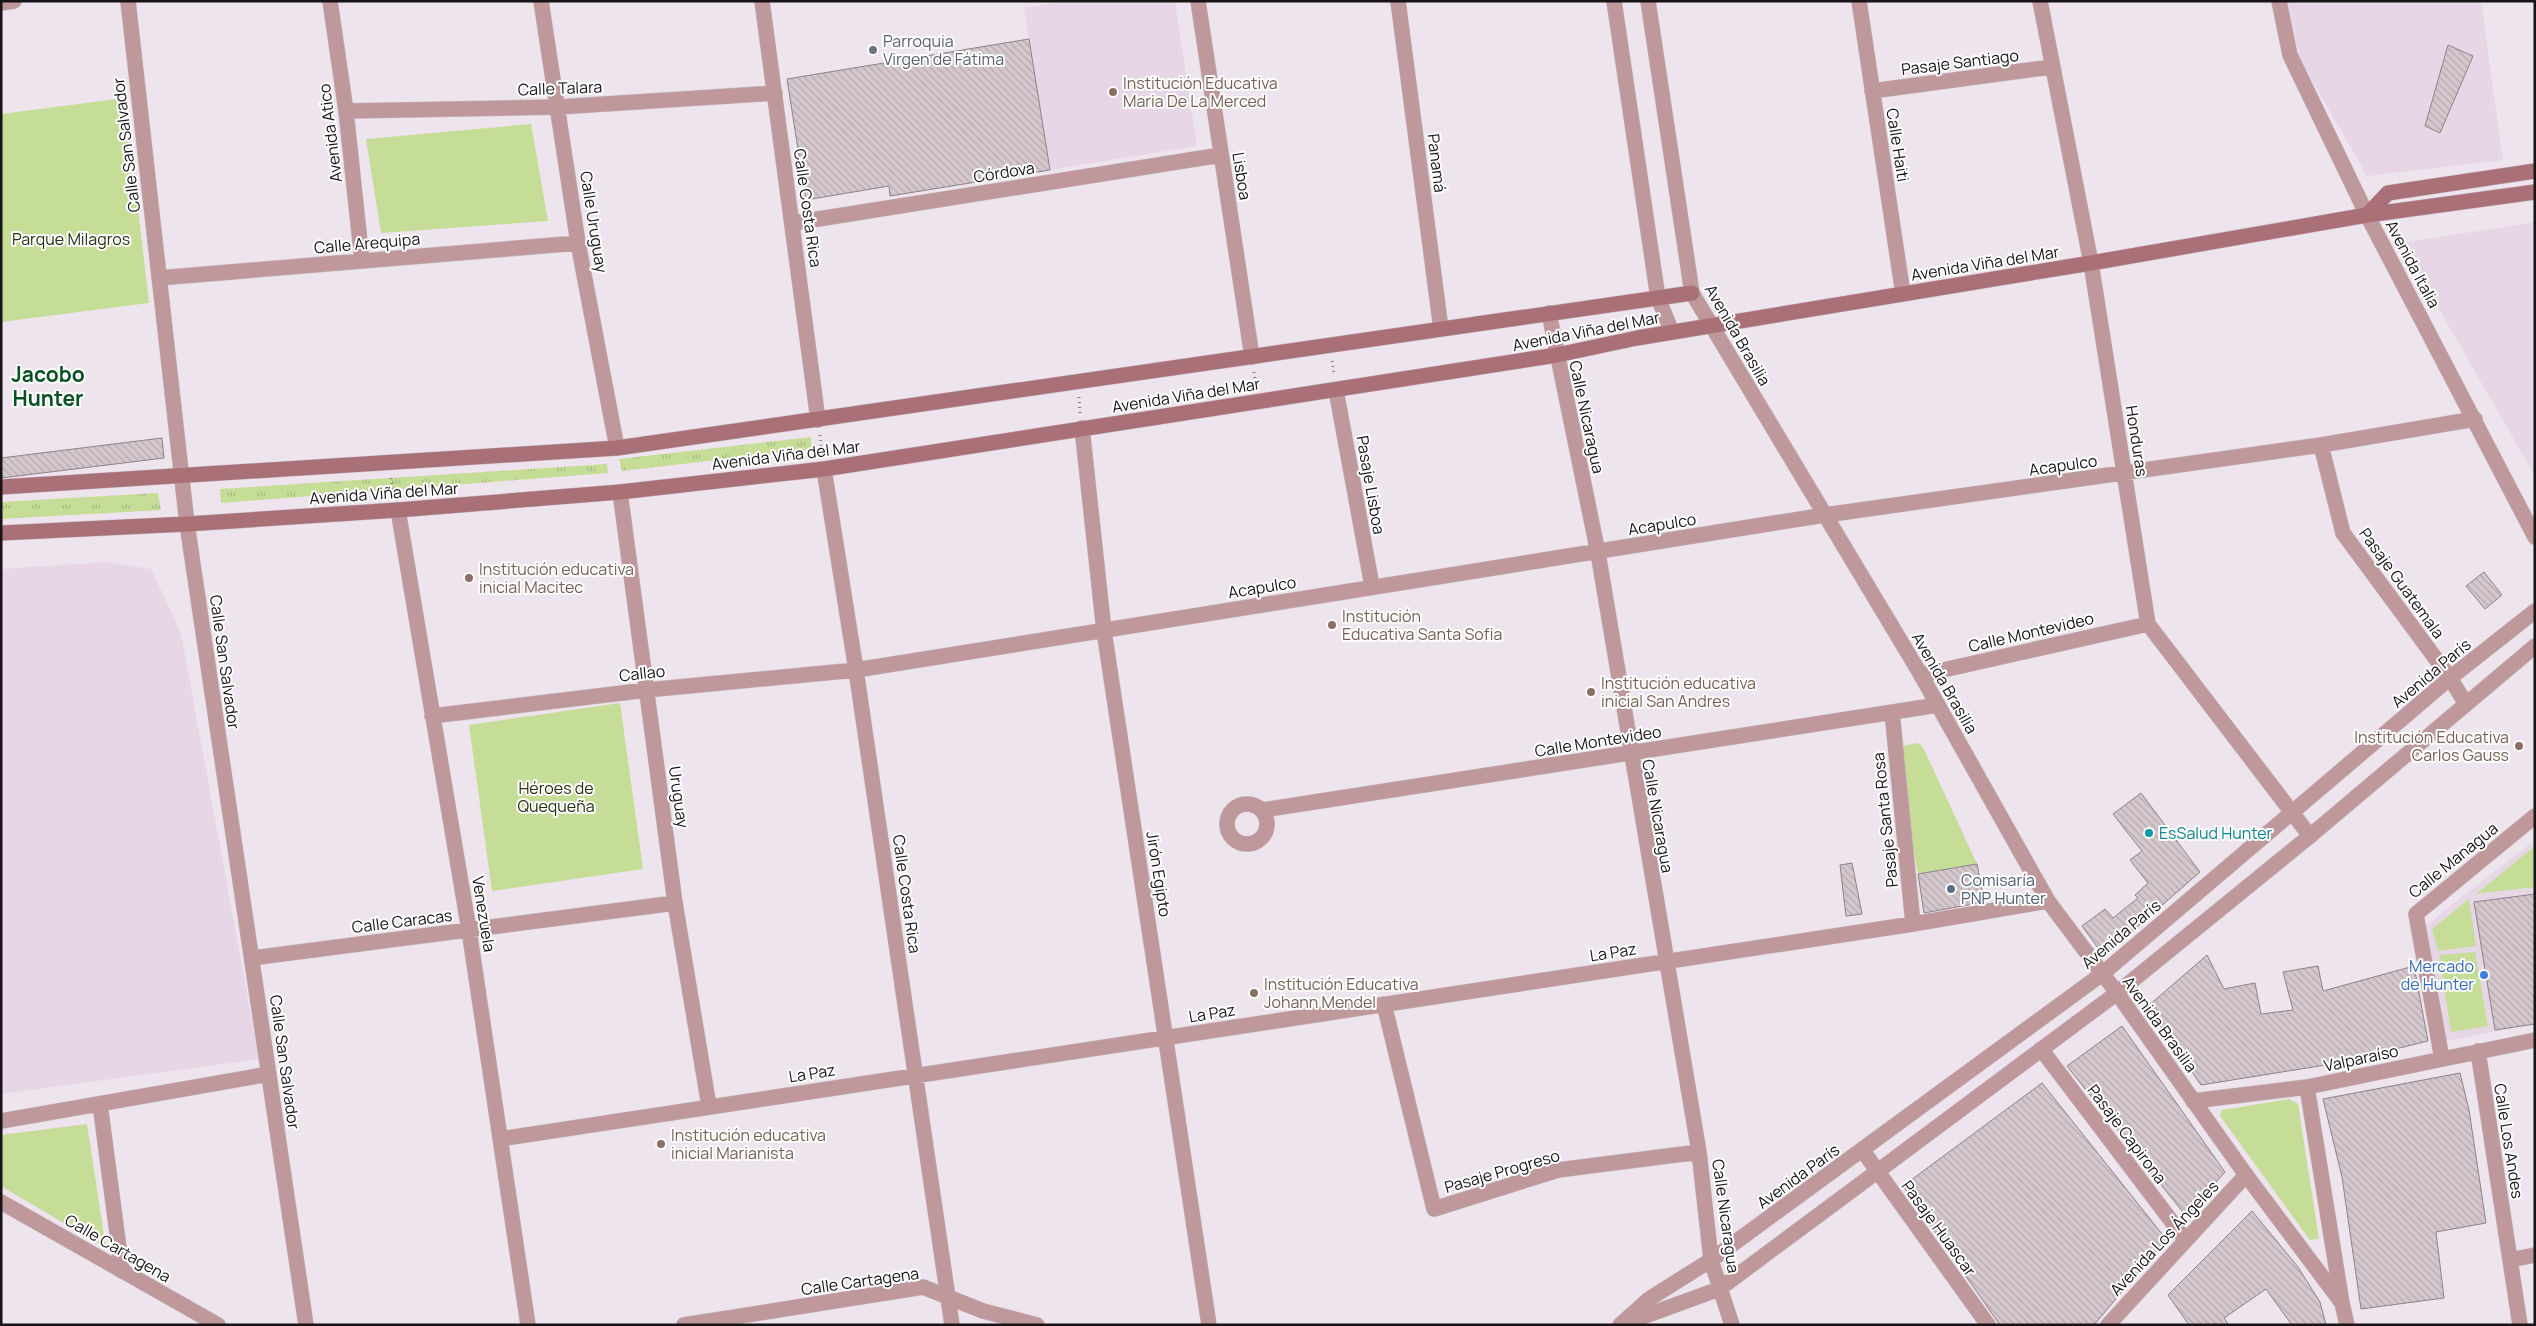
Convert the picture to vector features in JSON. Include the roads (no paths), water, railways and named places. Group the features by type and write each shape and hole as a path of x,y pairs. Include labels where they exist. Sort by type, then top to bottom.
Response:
{"main road":[{"path":"2367,215 2388,193 2535,171"},
{"name":"Avenida Viña del Mar","path":"1,533 187,524 398,510 620,492 824,469 1557,355 1672,332 2091,263 2367,215 2535,192"},
{"name":"Avenida Viña del Mar","path":"1,487 617,448 1692,293"}],"street":[{"path":"1,3 14,1"},
{"name":"Calle San Salvador","path":"128,1 187,524 306,1325"},
{"name":"Avenida Atico","path":"330,1 346,111 362,261"},
{"name":"Calle Uruguay","path":"542,1 578,243 617,448"},
{"name":"Calle Costa Rica","path":"762,1 818,420"},
{"name":"Lisboa","path":"1198,1 1252,357"},
{"name":"Panamá","path":"1398,1 1441,329"},
{"path":"1614,1 1658,298 1672,332"},
{"name":"Avenida Brasilia","path":"1648,1 1692,293 1921,675 2048,901 2117,993 2246,1175 2342,1303 2347,1325"},
{"name":"Calle Haiti","path":"1859,1 1903,294"},
{"name":"Honduras","path":"2040,1 2051,67 2091,263 2148,624 2310,836"},
{"name":"Avenida Italia","path":"2279,1 2290,55 2367,215 2535,537"},
{"name":"Pasaje Santiago","path":"1872,91 2051,67"},
{"name":"Calle Talara","path":"346,111 558,107 775,93"},
{"name":"Córdova","path":"793,223 1221,155"},
{"name":"Calle Arequipa","path":"159,278 578,243"},
{"name":"Calle Nicaragua","path":"1549,313 1598,553 1630,754 1698,1152 1711,1260 1732,1325"},
{"name":"Pasaje Lisboa","path":"1336,390 1372,586"},
{"name":"Acapulco","path":"856,670 1372,586 1598,553 1825,516 2321,445 2475,419"},
{"name":"Jirón Egipto","path":"1082,428 1104,630 1209,1325"},
{"name":"Pasaje Guatemala","path":"2321,445 2343,533 2450,678 2466,704"},
{"name":"Calle Costa Rica","path":"824,469 856,670 952,1325"},
{"name":"Uruguay","path":"620,492 675,903 709,1106"},
{"name":"Venezuela","path":"398,510 469,930 528,1325"},
{"name":"Avenida París","path":"1711,1260 1863,1151 2102,974 2450,678 2535,611"},
{"name":"Calle Montevideo","path":"1921,675 2148,624"},
{"path":"1621,1324 1719,1289 2117,993 2310,836 2535,646"},
{"name":"Callao","path":"432,716 647,690 856,670"},
{"name":"Calle Montevideo","path":"1263,810 1938,705"},
{"name":"Pasaje Santa Rosa","path":"1892,712 1913,924"},
{"name":"Calle Managua","path":"2442,1059 2416,914 2535,816"},
{"name":"La Paz","path":"500,1138 1666,962 2048,901"},
{"name":"Calle Caracas","path":"252,958 675,903"},
{"name":"Pasaje Progreso","path":"1384,1004 1434,1209 1558,1170 1698,1152"},
{"name":"Valparaíso","path":"2193,1101 2307,1087 2535,1040"},
{"name":"Pasaje Capirona","path":"2041,1049 2184,1239"},
{"name":"Calle Los Andes","path":"2478,1051 2520,1325"},
{"path":"1,1121 269,1074"},
{"path":"2307,1087 2342,1303"},
{"path":"100,1104 122,1270"},
{"name":"Pasaje Huascar","path":"1863,1151 1988,1325"},
{"name":"Avenida Los Ángeles","path":"2108,1325 2184,1239 2246,1175"},
{"name":"Calle Cartagena","path":"1,1202 218,1325"},
{"path":"2510,1260 2535,1255"},
{"path":"1621,1324 1650,1300 1711,1260"},
{"name":"Calle Cartagena","path":"684,1325 923,1287 948,1295 983,1311 1037,1325"}],"place":[{"name":"Parroquia Virgen de Fátima","path":"873,50"},
{"name":"Institución Educativa Maria De La Merced","path":"1113,92"},
{"name":"Institución educativa inicial Macitec","path":"469,578"},
{"name":"Institución Educativa Santa Sofia","path":"1332,625"},
{"name":"Institución educativa inicial San Andres","path":"1591,692"},
{"name":"Institución Educativa Carlos Gauss","path":"2519,746"},
{"name":"EsSalud Hunter","path":"2149,833"},
{"name":"Comisaría PNP Hunter","path":"1951,889"},
{"name":"Mercado de Hunter","path":"2484,975"},
{"name":"Institución Educativa Johann Mendel","path":"1254,993"},
{"name":"Institución educativa inicial Marianista","path":"661,1144"}],"district":[{"name":"Jacobo Hunter","path":"48,386"}],"park label":[{"name":"Parque Milagros","path":"71,239"},
{"name":"Héroes de Quequeña","path":"556,797"}]}
